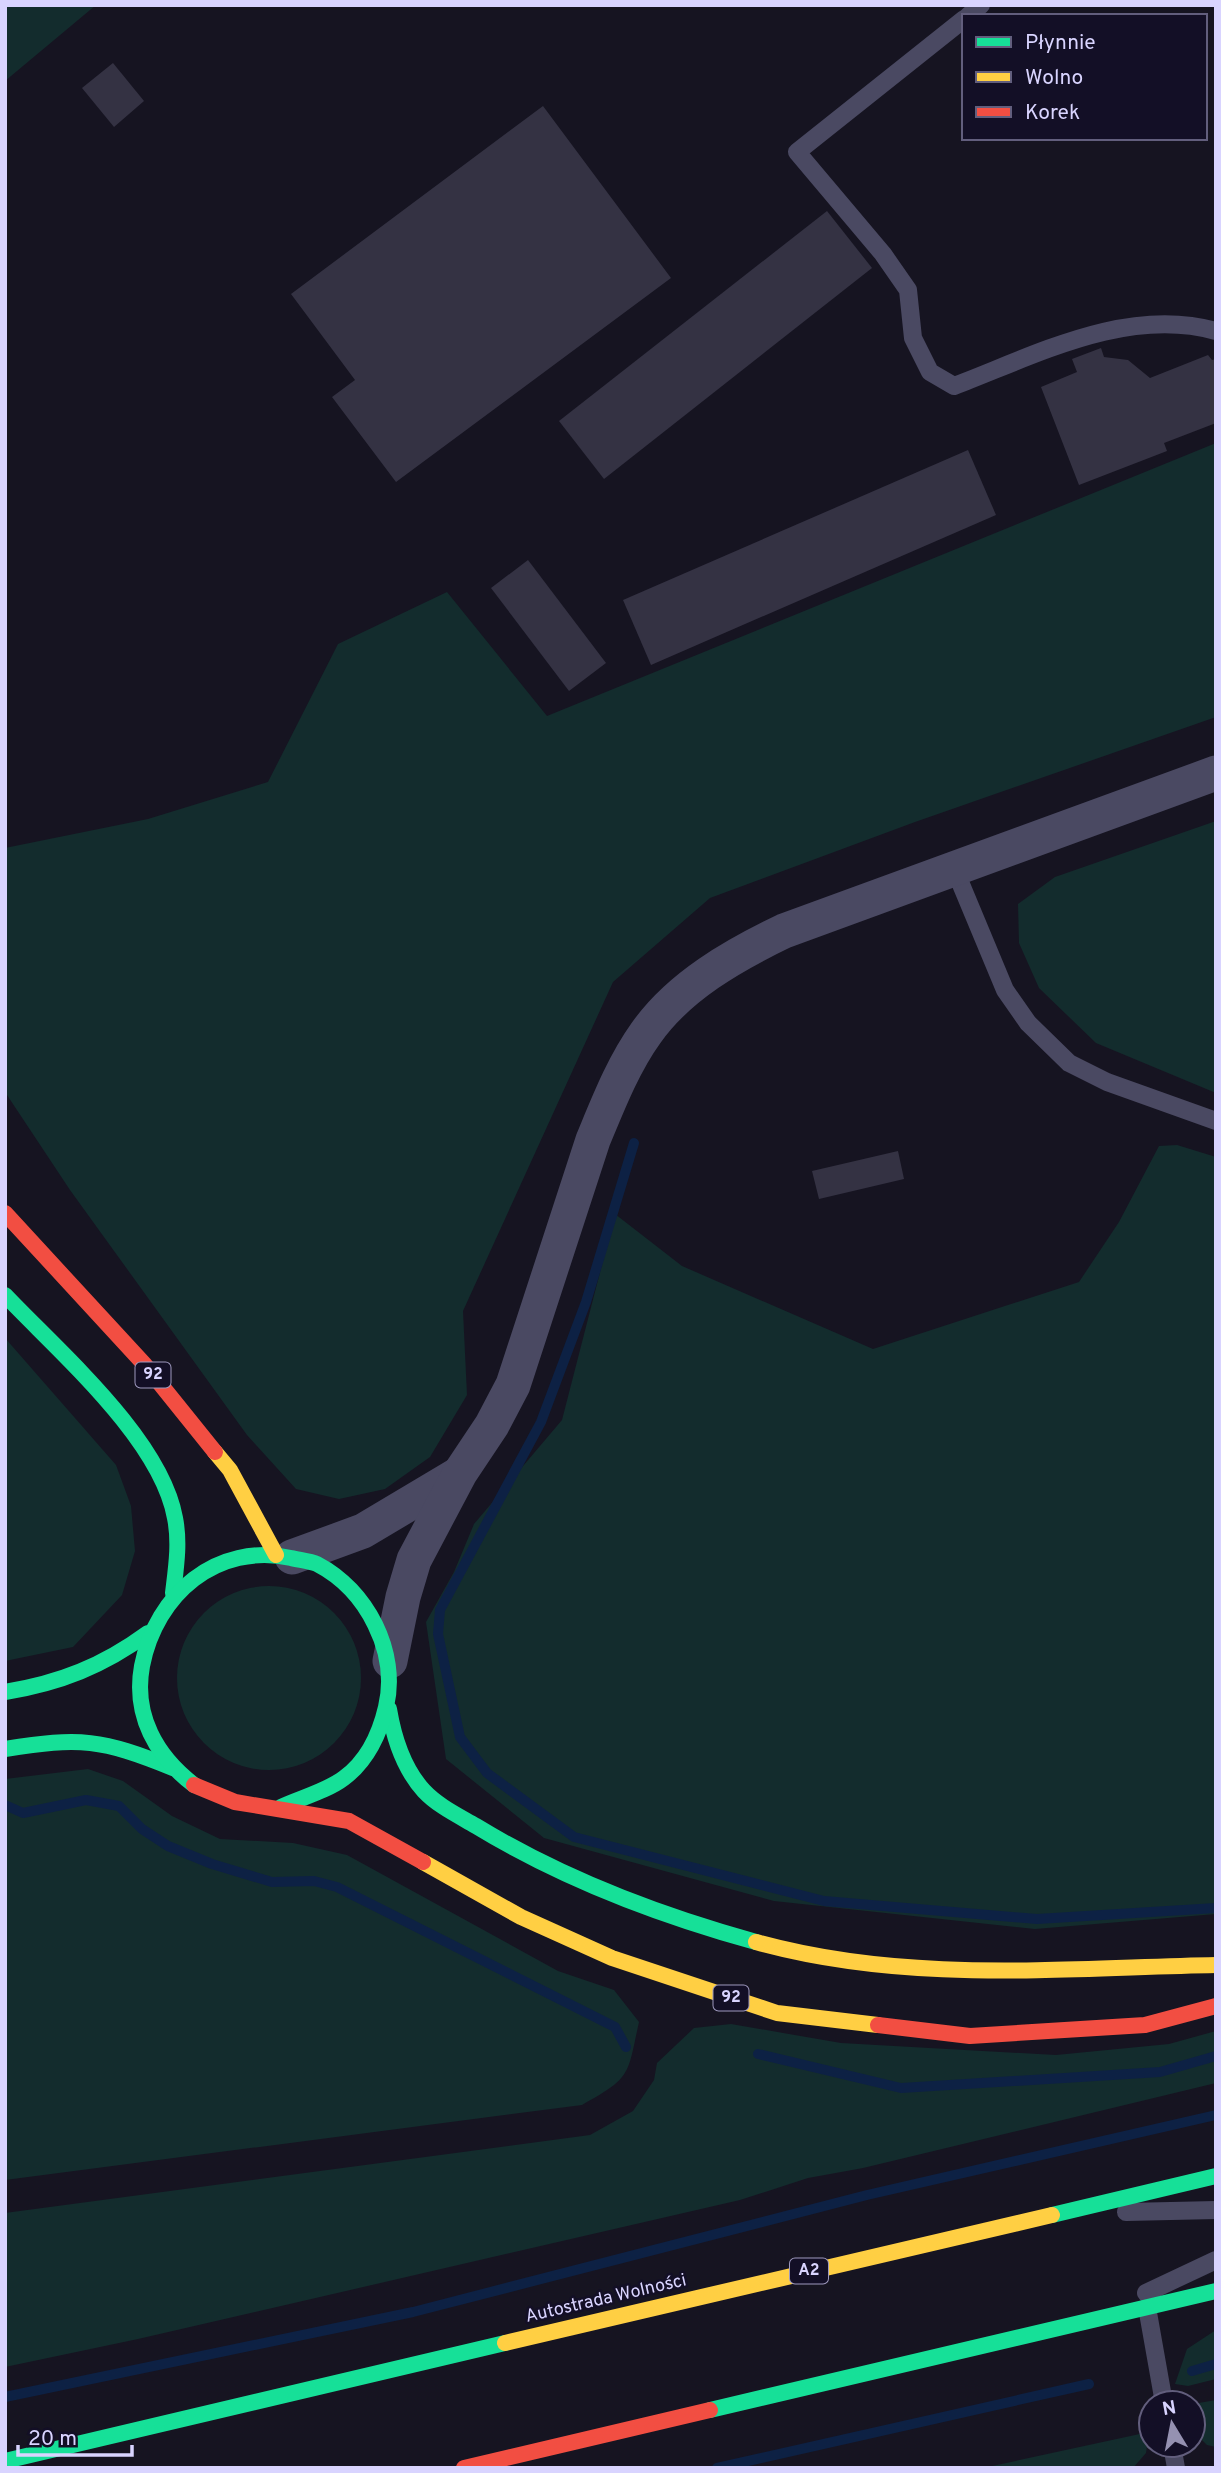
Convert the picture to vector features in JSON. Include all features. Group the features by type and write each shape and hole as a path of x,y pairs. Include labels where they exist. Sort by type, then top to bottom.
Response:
{"main road":[{"name":"92","path":"5,1213 145,1365 230,1470 284,1556"},
{"name":"92","path":"5,1295 124,1423 160,1474 176,1522 173,1593"},
{"name":"92","path":"1216,1965 982,1972 881,1964 801,1952 676,1920 613,1897 547,1867 433,1800 422,1790 400,1755 389,1709 390,1661 384,1637 358,1594 328,1571 284,1556 253,1554 231,1559 210,1567 173,1593 148,1633 138,1680 147,1728 173,1769 196,1787 223,1801 251,1807 281,1807 319,1812 349,1821 521,1917 612,1958 777,2013 970,2036 1144,2025 1216,2006"},
{"path":"5,1692 46,1686 101,1667 148,1633"},
{"name":"92","path":"281,1807 311,1799 338,1785 361,1763 378,1737 389,1709"},
{"path":"5,1749 71,1740 139,1754 173,1769"},
{"name":"Autostrada Wolności","path":"5,2461 1216,2176"},
{"path":"464,2468 1216,2291"}],"street":[{"path":"390,1661 403,1597 414,1560 460,1473 492,1425 513,1385 593,1140 622,1073 646,1032 672,1005 738,953 784,931 1216,773"},
{"path":"284,1556 363,1531 460,1473"}],"lane":[{"path":"962,21 797,152 883,254 908,290 913,338 930,372 954,386 1098,332 1147,325 1201,327 1216,331"},
{"path":"955,870 1004,990 1028,1023 1069,1063 1107,1082 1216,1121"},
{"path":"1063,2212 1216,2210"},
{"path":"1086,2322 1216,2260"},
{"path":"1147,2307 1162,2389"}],"green space":[{"path":"5,5 96,5 5,81"},
{"path":"1216,443 1216,717 915,822 710,898 613,982 463,1311 467,1395 430,1457 385,1489 339,1499 296,1489 247,1435 70,1190 5,1092 5,848 148,819 268,782 338,644 447,592 547,716"},
{"path":"1216,821 1216,1093 1096,1043 1039,988 1019,943 1018,904 1055,877"},
{"path":"1177,1145 1216,1157 1216,1914 1035,1929 774,1901 544,1838 446,1759 426,1622 454,1572 474,1524 562,1420 615,1214 682,1266 873,1349 1079,1282 1119,1222 1159,1146"},
{"path":"5,1338 116,1465 131,1506 135,1551 122,1595 73,1647 5,1661"},
{"path":"269,1586 304,1593 320,1601 334,1613 346,1627 354,1643 361,1678 354,1713 346,1729 334,1743 320,1755 304,1763 269,1770 234,1763 218,1755 204,1743 192,1729 184,1713 177,1678 184,1643 192,1627 204,1613 218,1601 234,1593"},
{"path":"88,1769 123,1781 172,1816 220,1839 293,1843 347,1855 558,1971 614,1990 639,2022 625,2073 610,2088 582,2105 5,2180 5,1779"},
{"path":"731,2024 841,2043 1056,2055 1169,2044 1216,2031 1216,2083 863,2168 808,2178 740,2200 138,2339 5,2367 5,2213 590,2135 633,2111 654,2080 657,2063 694,2028"},
{"path":"1216,2330 1216,2379 1188,2386 1175,2384 1187,2349"},
{"path":"1216,2400 1216,2447 1207,2445 1207,2402"},
{"path":"1137,2435 1137,2459 1141,2459 1133,2468 983,2468"}],"building":[{"path":"113,63 144,101 114,127 82,88"},
{"path":"543,106 671,278 396,482 332,397 355,380 291,294"},
{"path":"827,211 872,268 604,479 559,421"},
{"path":"1101,348 1104,357 1128,360 1150,378 1208,355 1212,360 1216,359 1216,423 1164,443 1167,451 1079,485 1041,387 1077,372 1072,359"},
{"path":"968,450 996,515 651,665 623,600"},
{"path":"528,560 606,663 569,691 491,588"},
{"path":"898,1151 904,1179 819,1199 812,1171"}],"waterway":[{"path":"634,1143 586,1302 541,1422 440,1610 438,1634 460,1737 487,1773 574,1837 824,1901 1037,1919 1216,1908"},
{"path":"5,1805 23,1813 86,1800 119,1806 142,1829 168,1846 212,1864 272,1882 314,1881 337,1887 615,2027 626,2047"},
{"path":"758,2054 901,2088 1160,2072 1216,2056"},
{"path":"5,2397 413,2312 867,2195 1216,2115"},
{"path":"1192,2371 1216,2364"},
{"path":"717,2468 1089,2384"}],"traffic: fast":[{"path":"5,1295 105,1398 150,1458 166,1488 175,1518 177,1546 173,1593"},
{"path":"194,1785 180,1774 158,1748 144,1718 140,1684 142,1666 149,1640 161,1616 176,1596 194,1579 215,1566 238,1558 264,1555 311,1562 335,1575 364,1606 383,1644 389,1686 380,1727 371,1746 352,1771 322,1791 281,1807"},
{"path":"5,1692 44,1684 80,1672 114,1655 148,1633"},
{"path":"389,1709 397,1742 410,1773 424,1791 449,1810 509,1845 577,1879 683,1920 756,1942"},
{"path":"5,1749 53,1743 91,1743 127,1751 173,1768"},
{"path":"1052,2215 1216,2176"},
{"path":"710,2410 1216,2291"},
{"path":"5,2461 505,2343"}],"traffic: slow":[{"path":"215,1452 230,1470 276,1555"},
{"path":"423,1862 521,1917 612,1958 777,2013 878,2025"},
{"path":"756,1942 813,1955 927,1969 1043,1970 1216,1965"},
{"path":"505,2343 1052,2215"}],"traffic: jam":[{"path":"5,1213 145,1365 215,1452"},
{"path":"194,1785 235,1802 349,1821 423,1862"},
{"path":"878,2025 970,2036 1145,2025 1216,2006"},
{"path":"464,2468 710,2410"}]}
